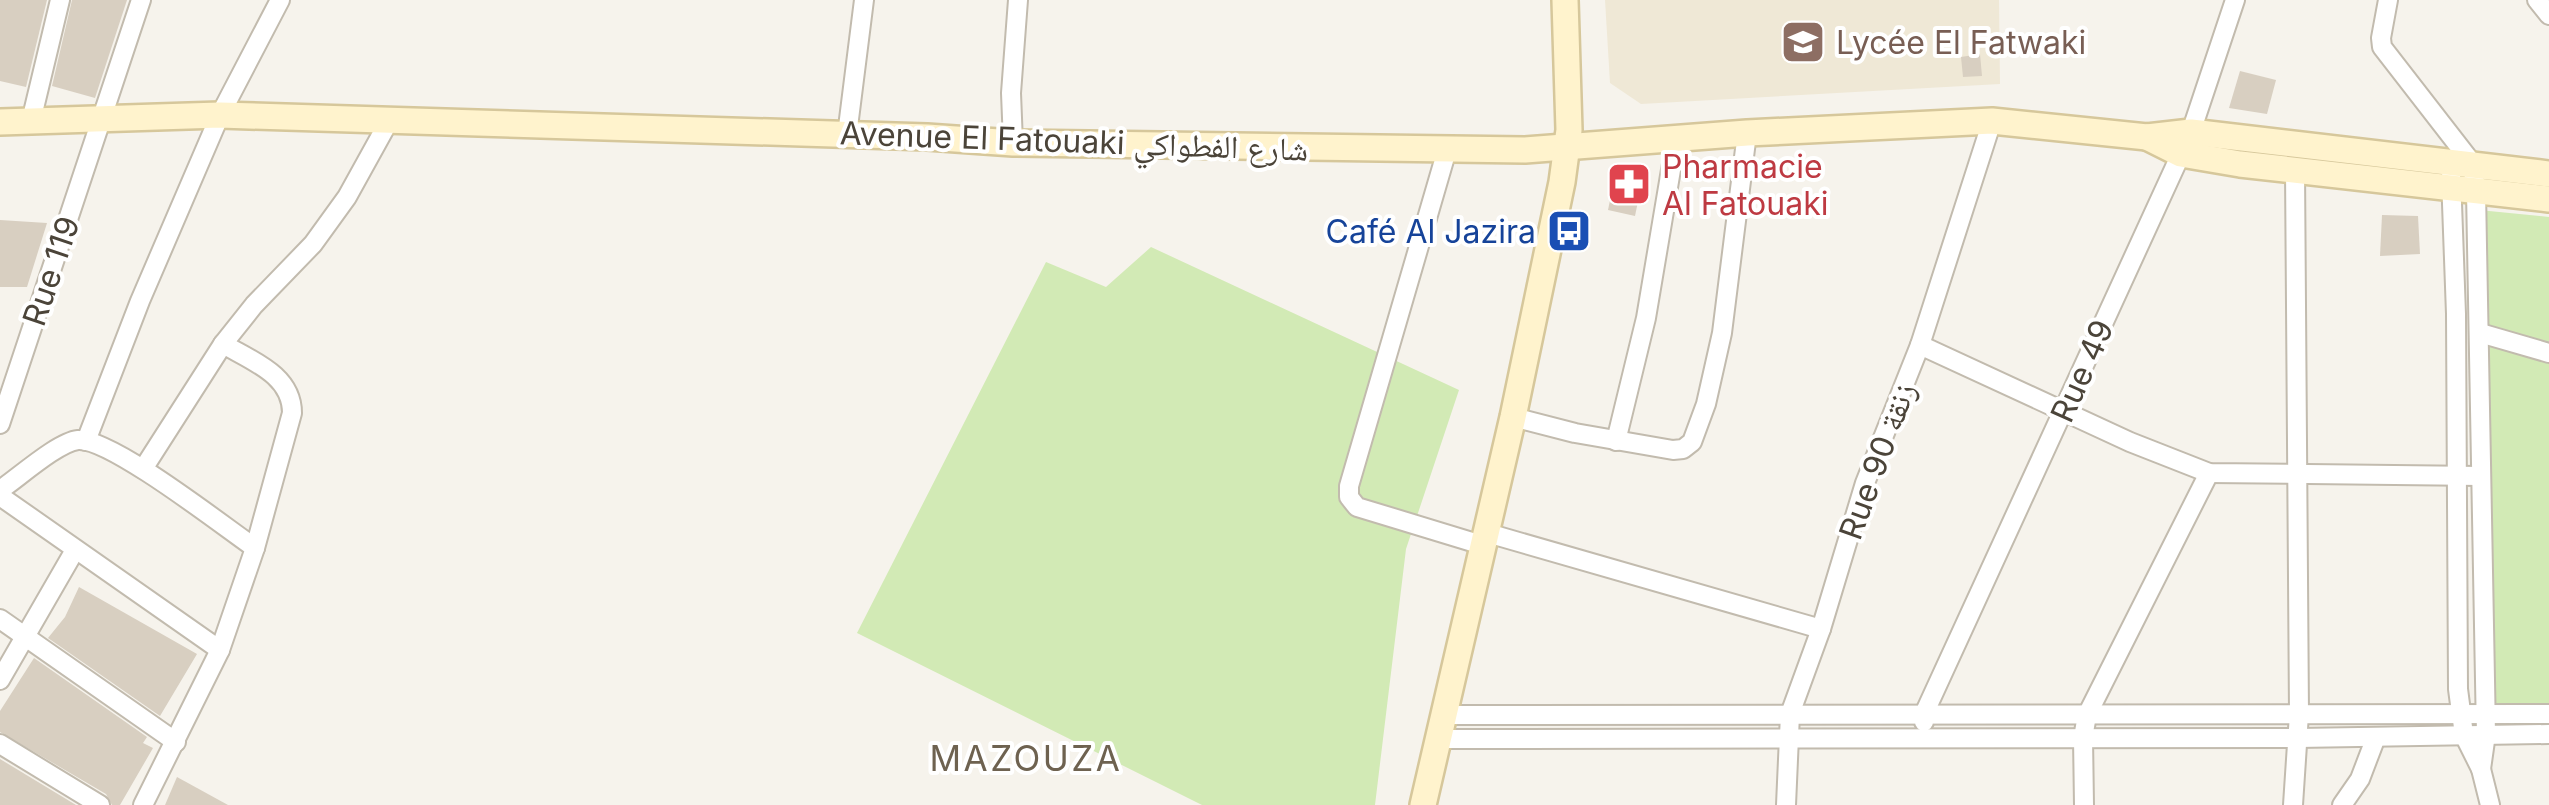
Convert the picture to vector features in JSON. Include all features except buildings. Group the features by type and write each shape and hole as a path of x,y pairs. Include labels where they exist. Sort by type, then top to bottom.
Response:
{"main road":[{"path":"1423,805 1513,417 1567,148 1565,0"},
{"name":"Avenue El Fatouaki شارع الفطواكي","path":"0,122 220,114 1012,143 1447,150 1567,148 1746,133 1992,121 2186,143 2296,170 2549,198"},
{"name":"Avenue El Fatouaki شارع الفطواكي","path":"2186,143 2459,156 2549,174"}],"street":[{"path":"31,121 60,0"},
{"name":"Rue 119","path":"0,424 142,0"},
{"path":"86,441 140,301 220,114 280,0"},
{"path":"848,135 864,0"},
{"path":"1012,143 1011,93 1018,0"},
{"name":"Rue 49","path":"1925,738 1924,714 2186,143 2235,0"},
{"path":"2388,0 2382,47 2459,156 2463,189 2480,333 2486,714 2481,769"},
{"path":"2537,0 2549,15"},
{"path":"142,470 223,344 254,305 313,244 347,197 389,121"},
{"name":"Rue 90 زنقة","path":"1786,805 1790,714 1822,630 1865,483 1920,345 1992,121"},
{"path":"1513,417 1616,441 1673,450 1688,446 1696,436 1722,333 1746,133"},
{"path":"1616,441 1646,318 1676,140"},
{"path":"1447,150 1349,486 1349,498 1357,507 1822,630"},
{"path":"2293,805 2299,714 2296,170"},
{"path":"2463,189 2456,314 2455,474 2460,714 2490,805"},
{"path":"2480,333 2549,353"},
{"path":"143,805 220,650 256,548 292,413 292,398 286,386 268,370 223,344"},
{"path":"1920,345 2209,473 2481,476"},
{"path":"220,650 0,493 66,444 86,441 142,470 256,548"},
{"path":"2084,805 2083,738 2087,714 2209,473"},
{"path":"0,680 75,550"},
{"path":"0,620 176,742"},
{"path":"1443,727 1790,714 2549,714"},
{"path":"1443,727 1788,738 2549,734"},
{"path":"2342,805 2360,779 2376,736"},
{"path":"0,744 100,805"}],"shaded area":[{"name":"Lycée El Fatwaki","path":"1605,0 1999,0 2000,84 1641,104 1610,83"}],"green space":[{"path":"2479,210 2549,217 2549,708 2486,709"},
{"path":"1151,247 1459,390 1406,549 1375,805 1202,805 857,633 1046,262 1106,287"}],"place":[{"name":"Lycée El Fatwaki","path":"1803,42"},
{"name":"Pharmacie Al Fatouaki","path":"1629,184"},
{"name":"Café Al Jazira","path":"1569,231"}],"district":[{"name":"MAZOUZA","path":"1026,758"}]}
